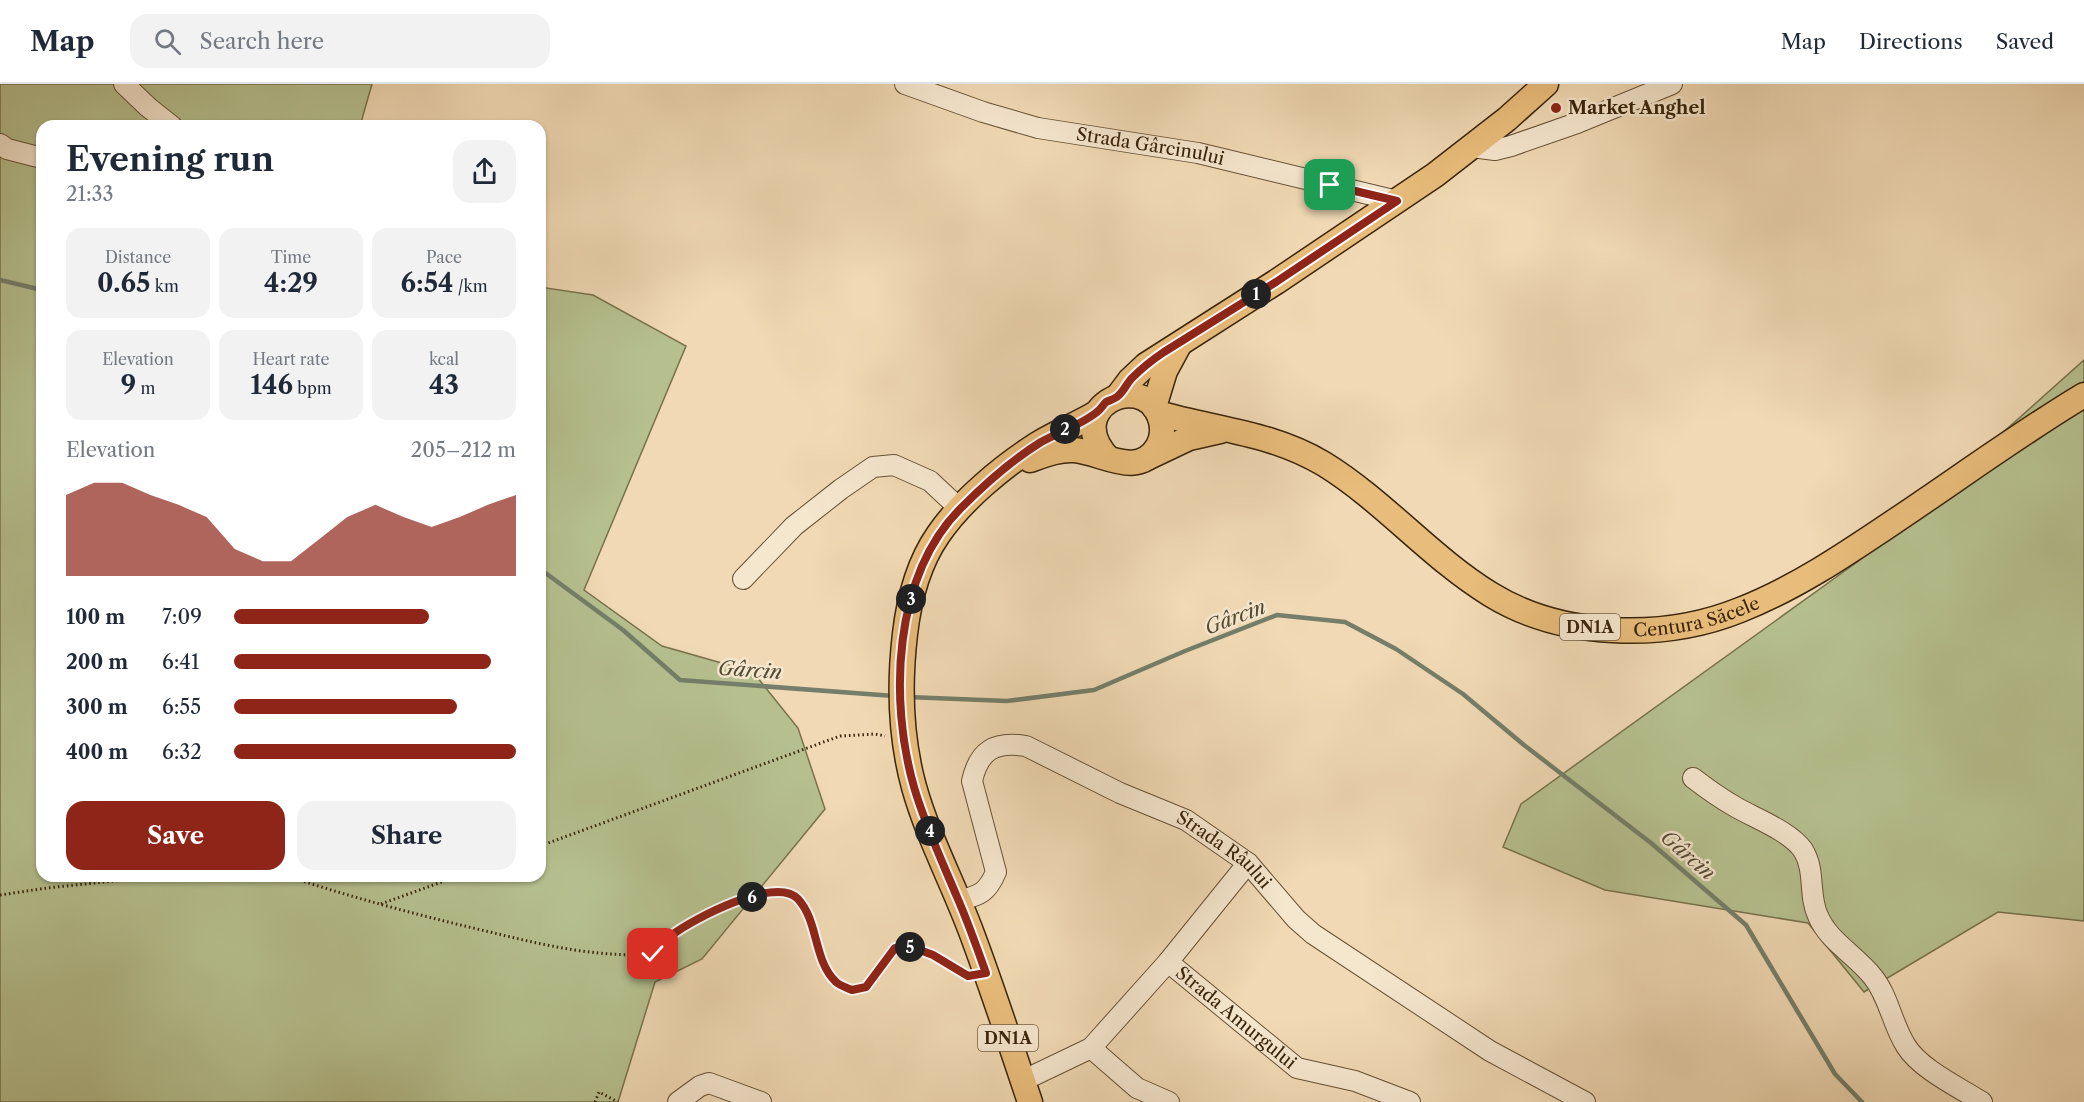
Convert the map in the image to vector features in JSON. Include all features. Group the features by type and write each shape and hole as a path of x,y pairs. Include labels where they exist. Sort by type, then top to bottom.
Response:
{"main road":[{"path":"1118,396 1146,364 1276,282 1397,201 1472,147 1546,84"},
{"path":"1146,459 1154,452 1162,433 1162,423 1156,410 1165,370 1182,340"},
{"name":"DN1A","path":"1026,1091 986,973 914,787 903,739 902,662 907,618 914,584 926,555 938,535 960,509 1002,470 1038,444 1098,412 1106,403 1118,396 1131,395 1144,399 1156,410"},
{"name":"Centura Săcele","path":"1156,410 1276,442 1322,464 1370,496 1468,579 1491,595 1515,607 1539,616 1588,627 1639,630 1709,620 1739,611 1774,595 1854,549 2084,395"},
{"path":"1098,412 1094,425 1094,437 1099,448 1109,459"},
{"name":"Centura Săcele","path":"1146,459 1189,438 1234,429"},
{"name":"DN1A","path":"1002,470 1057,452 1072,450 1087,452 1122,464 1136,463 1146,459"}],"street":[{"path":"124,84 164,120"},
{"name":"Strada Gârcinului","path":"905,84 992,115 1038,128 1198,153 1397,201"},
{"path":"1472,147 1495,150 1511,146 1577,123 1672,84"},
{"path":"0,144 7,149 36,156"},
{"path":"743,579 795,526 873,467 894,465 930,481 960,509"},
{"name":"Strada Râului","path":"959,901 980,895 990,885 996,872 972,781 975,767 982,755 991,749 1013,744 1026,746 1120,793 1186,820 1248,863 1296,919 1313,934 1490,1051 1585,1102"},
{"path":"1693,778 1732,805 1790,837 1802,849 1812,874 1813,900 1818,916 1826,930 1872,976 1886,998 1894,1023 1906,1048 1920,1062 1983,1102"},
{"path":"1026,1091 1090,1048 1168,962 1248,863"},
{"name":"Strada Amurgului","path":"1168,962 1297,1068 1355,1081 1410,1102"},
{"path":"1090,1048 1137,1088 1169,1102"},
{"path":"678,1102 700,1086 709,1083 761,1102"}],"path":[{"path":"546,844 840,736 875,734 903,739"},
{"path":"0,895 104,882"},
{"path":"306,882 411,914 538,944 623,956 653,954 672,935 732,902 782,892 796,897 805,909 821,960 836,982 852,990 866,987 895,948 912,947 933,955 968,976 986,973"},
{"path":"379,905 442,882"},
{"path":"595,1102 599,1092 618,1102"}],"green space":[{"path":"0,84 372,84 362,120 36,120 36,882 546,882 546,288 593,295 686,346 584,590 662,646 753,672 798,728 825,809 702,959 655,982 618,1102 0,1102"},
{"path":"2084,360 2084,921 1998,912 1864,992 1808,923 1605,890 1503,847 1521,804 1860,560"}],"waterway":[{"name":"Gârcin","path":"0,280 36,289"},
{"name":"Gârcin","path":"546,573 623,630 680,680 894,696"},
{"name":"Gârcin","path":"908,697 1007,701 1094,690 1277,615 1345,622 1396,649 1463,694 1524,745 1651,843 1746,925 1835,1074 1862,1102"}],"place":[{"name":"Market Anghel","path":"1556,108"}],"route":[{"path":"653,954 672,935 732,902 782,892 796,897 805,909 821,960 836,982 852,990 866,987 895,948 912,947 933,955 968,976 986,973 922,811 903,739 902,662 907,618 914,584 926,555 938,535 960,509 1002,470 1038,444 1098,412 1106,403 1118,396 1146,364 1276,282 1397,201 1330,185"}]}
